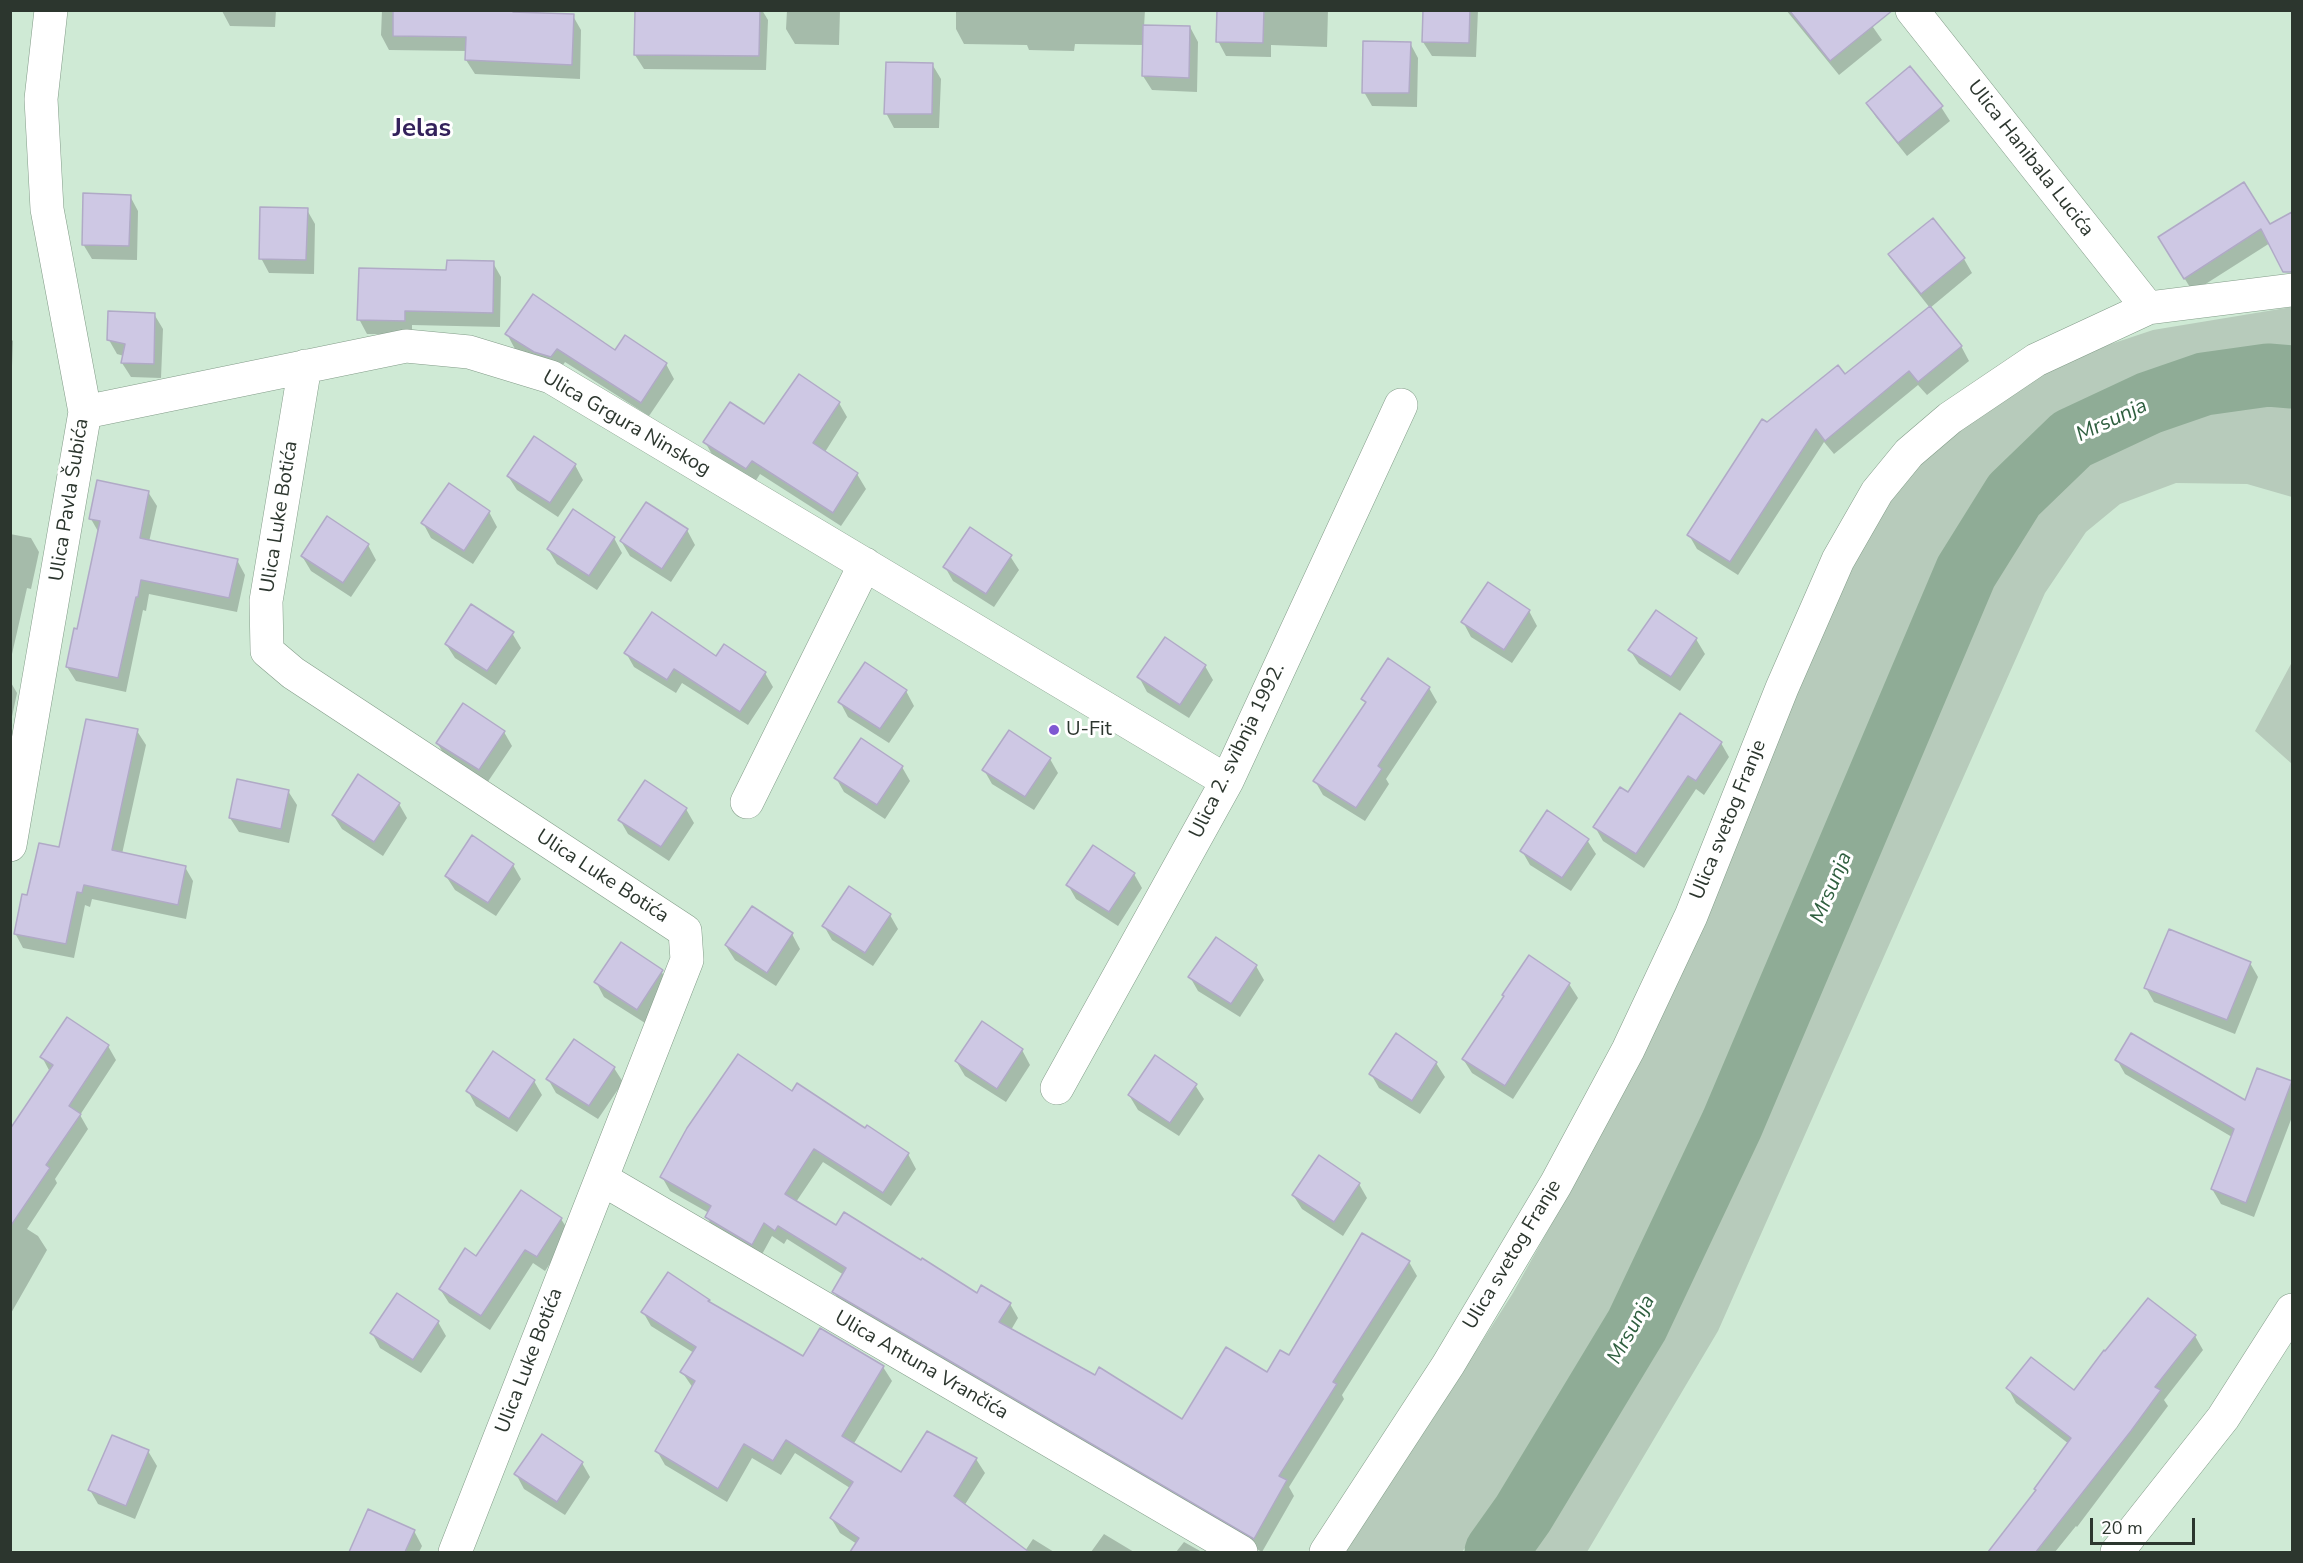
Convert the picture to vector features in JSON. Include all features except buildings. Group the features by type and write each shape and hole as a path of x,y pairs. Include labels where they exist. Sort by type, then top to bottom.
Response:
{"street":[{"name":"Ulica Pavla Šubića","path":"10,845 85,412 47,209 41,99 51,10"},
{"name":"Ulica Hanibala Lucića","path":"1912,10 2148,308"},
{"name":"Ulica svetog Franje","path":"1326,1552 1454,1355 1556,1184 1628,1050 1690,916 1778,699 1838,560 1877,492 1909,453 1960,411 2036,360 2148,308 2292,290"},
{"name":"Ulica Grgura Ninskog","path":"85,412 406,346 469,352 550,377 1227,781"},
{"name":"Ulica Luke Botića","path":"305,366 266,601 267,651 292,673 685,931 687,960 454,1552"},
{"name":"Ulica 2. svibnja 1992.","path":"1057,1088 1227,781 1401,405"},
{"path":"747,802 865,564"},
{"name":"Ulica Antuna Vrančića","path":"602,1179 1241,1552"},
{"path":"2117,1552 2223,1418 2292,1310"}],"green space":[{"path":"2292,307 2292,351 2236,356 2175,367 2115,389 2046,431 2007,467 1980,501 1952,540 1935,577 1760,992 1625,1294 1554,1417 1462,1552 1341,1552 1426,1429 1513,1293 1576,1180 1875,520 1905,479 1947,439 2066,359 2153,330"},
{"path":"2292,399 2292,497 2247,484 2176,483 2120,504 2086,532 2045,593 1718,1331 1587,1552 1518,1552 1606,1426 1701,1249 1968,626 2014,533 2061,478 2112,443 2174,416"},
{"path":"2292,662 2292,764 2255,731"}],"waterway":[{"name":"Mrsunja","path":"1496,1552 1523,1514 1637,1325 1732,1124 1966,572 2014,495 2072,439 2149,403 2204,384 2268,375 2292,377"}],"place":[{"name":"U-Fit","path":"1054,730"}],"district":[{"name":"Jelas","path":"422,130"}]}
